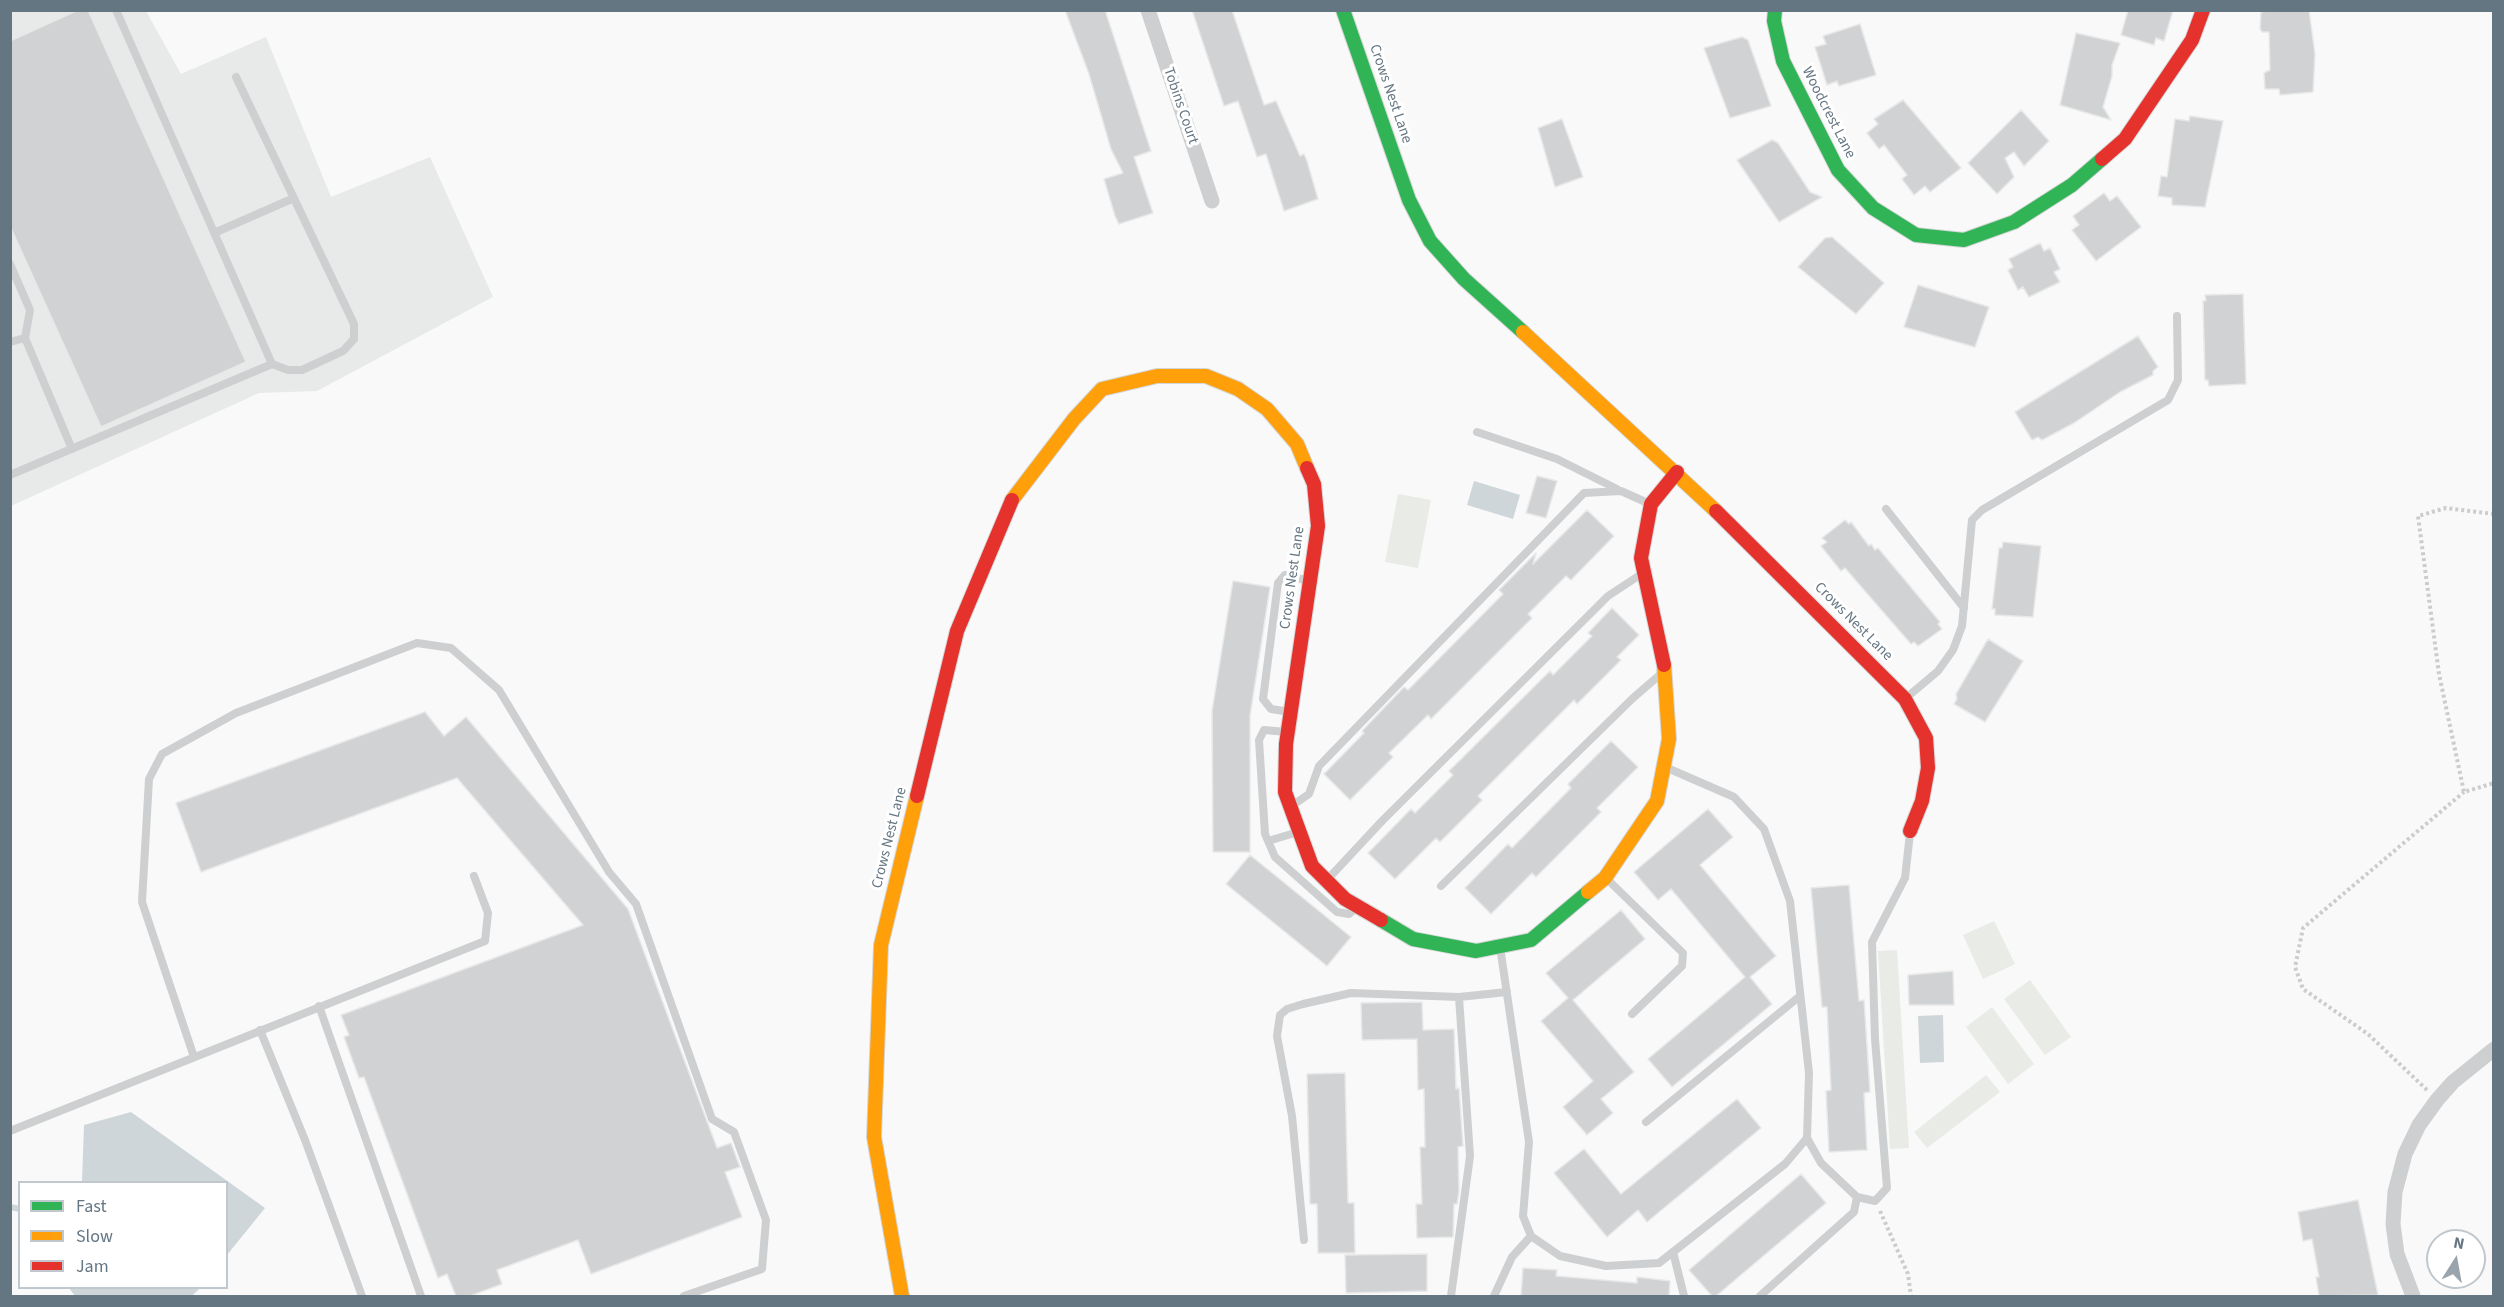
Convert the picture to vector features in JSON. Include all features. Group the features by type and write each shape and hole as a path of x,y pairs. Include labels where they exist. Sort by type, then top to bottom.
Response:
{"street":[{"name":"Tobins Court","path":"1148,10 1212,201"},
{"name":"Crows Nest Lane","path":"1343,10 1409,200 1430,241 1464,279 1677,472 1905,699 1926,738 1928,768 1922,801 1910,831"},
{"name":"Woodcrest Lane","path":"1775,10 1773,21 1784,61 1838,170 1873,208 1916,235 1964,240 2014,222 2072,185 2124,139 2192,40 2203,10"},
{"name":"Crows Nest Lane","path":"902,1296 874,1137 881,945 957,631 1008,505 1074,419 1102,389 1157,376 1206,376 1238,388 1267,409 1297,444 1314,484 1318,526 1288,732 1286,792 1291,807 1312,866 1345,899 1413,939 1476,951 1531,940 1605,878 1656,801 1669,739 1665,670 1641,558 1651,504 1677,472"},
{"path":"2413,1296 2397,1254 2393,1224 2395,1192 2405,1154 2419,1125 2453,1082 2493,1049"}],"lane":[{"path":"116,10 272,364"},
{"path":"10,475 272,364 288,370 302,370 343,351 354,339 354,324 236,77"},
{"path":"214,233 294,198"},
{"path":"10,264 14,284 30,310 25,338 72,448"},
{"path":"1905,699 1938,671 1953,650 1962,626 1972,520 1982,510 2168,400 2178,380 2177,316"},
{"path":"10,342 25,338"},
{"path":"1477,432 1557,459 1651,504"},
{"path":"1291,807 1309,794 1319,766 1584,493 1621,491"},
{"path":"1886,508 1964,608"},
{"path":"1326,881 1382,821 1608,596 1644,572"},
{"path":"1291,712 1271,709 1263,699 1278,583 1285,575 1310,581"},
{"path":"194,1057 142,902 149,779 162,753 236,713 417,643 451,648 499,690 609,872 636,904 712,1119 734,1131 766,1220 762,1269 684,1296"},
{"path":"1441,886 1633,698 1665,670"},
{"path":"1288,732 1264,730 1259,740 1265,834 1275,857 1337,912 1349,914 1358,907"},
{"path":"1664,767 1734,796 1764,829 1790,901 1809,1072 1807,1138 1821,1163 1857,1197 1875,1201 1887,1188 1875,1039 1872,942 1905,878 1910,831"},
{"path":"1268,841 1300,832"},
{"path":"10,1131 260,1029 485,941 488,913 474,876"},
{"path":"1605,878 1683,953 1682,966 1632,1014"},
{"path":"1500,946 1529,1142 1523,1216 1531,1236 1560,1256 1606,1266 1659,1263 1785,1164 1807,1138"},
{"path":"1304,1240 1292,1116 1277,1036 1280,1015 1287,1009 1303,1004 1351,993 1459,997 1507,992"},
{"path":"1646,1122 1800,996"},
{"path":"1451,1296 1470,1156 1459,997"},
{"path":"319,1006 421,1296"},
{"path":"260,1029 305,1140 362,1296"},
{"path":"1760,1296 1854,1212 1857,1197"},
{"path":"1494,1296 1512,1257 1531,1236"},
{"path":"1673,1252 1684,1296"}],"path":[{"path":"2464,792 2439,674 2418,516 2446,508 2493,514"},
{"path":"2438,1100 2368,1034 2303,989 2295,967 2303,928 2464,792 2493,783"},
{"path":"1875,1201 1908,1274 1911,1296"}],"shaded area":[{"path":"10,11 146,11 181,74 266,37 331,197 430,157 493,297 317,391 259,393 11,506"},
{"path":"1474,481 1520,495 1513,519 1467,505"},
{"path":"1398,494 1431,500 1418,568 1385,562"},
{"path":"1994,921 2015,964 1983,979 1963,935"},
{"path":"1897,950 1909,1148 1890,1149 1878,951"},
{"path":"2030,980 2071,1037 2045,1055 2004,999"},
{"path":"1992,1007 2034,1064 2008,1084 1966,1027"},
{"path":"1943,1015 1944,1062 1920,1063 1918,1016"},
{"path":"1986,1075 2000,1092 1927,1148 1914,1132"},
{"path":"131,1112 227,1181 82,1181 84,1125"},
{"path":"228,1181 265,1208 228,1254"},
{"path":"70,1289 199,1289 192,1296 75,1296"}],"building":[{"path":"78,10 88,10 246,362 101,427 10,226 10,41"},
{"path":"1065,10 1105,10 1151,151 1134,157 1153,213 1119,224 1115,216 1104,179 1123,173 1111,149 1089,74"},
{"path":"1192,10 1232,10 1264,105 1276,101 1300,156 1304,154 1307,161 1318,199 1284,211 1266,154 1257,157 1238,101 1224,106"},
{"path":"2128,10 2173,10 2164,41 2156,38 2154,45 2121,35"},
{"path":"2309,10 2315,54 2313,92 2280,95 2279,89 2265,89 2264,73 2270,70 2269,32 2262,32 2260,29 2261,12"},
{"path":"1860,24 1876,75 1839,86 1837,81 1827,85 1815,47 1826,44 1823,36"},
{"path":"2076,33 2120,43 2112,65 2112,76 2103,107 2111,120 2060,105"},
{"path":"1742,37 1748,40 1771,106 1730,118 1704,48"},
{"path":"1903,100 1961,168 1930,192 1925,186 1914,195 1902,179 1907,175 1884,145 1879,149 1867,133 1878,124 1874,119"},
{"path":"2021,110 2049,141 2024,166 2014,152 2005,158 2014,177 1997,194 1968,163"},
{"path":"2190,116 2223,121 2205,207 2172,205 2172,198 2158,196 2161,176 2167,177 2175,119 2189,121"},
{"path":"1562,119 1583,177 1555,187 1538,128"},
{"path":"1772,140 1778,143 1810,192 1822,197 1779,222 1737,160"},
{"path":"2104,193 2110,201 2117,196 2141,227 2096,261 2072,230 2079,225 2073,216"},
{"path":"1832,237 1884,283 1856,314 1798,267 1825,238"},
{"path":"2040,243 2044,251 2050,248 2060,269 2054,272 2060,282 2029,297 2023,287 2018,290 2008,270 2013,267 2009,259"},
{"path":"1918,285 1989,307 1975,347 1904,327"},
{"path":"2243,294 2246,384 2209,386 2208,380 2205,380 2203,301 2206,301 2205,295"},
{"path":"2138,336 2158,367 2153,371 2153,375 2120,392 2074,423 2042,440 2038,437 2032,440 2015,412"},
{"path":"1537,476 1557,481 1546,518 1526,513"},
{"path":"1587,510 1614,536 1571,580 1566,576 1528,614 1532,618 1431,719 1428,715 1389,753 1393,757 1350,800 1324,774 1404,687 1408,690 1503,594 1499,590 1536,553 1533,564"},
{"path":"1845,520 1849,524 1851,522 1869,546 1871,544 1875,550 1878,548 1940,622 1938,624 1942,629 1918,646 1914,642 1911,644 1845,568 1841,571 1821,546 1827,542 1822,538"},
{"path":"2003,542 2041,546 2033,617 1995,615 1995,609 1992,609 1999,548 2002,548"},
{"path":"1233,581 1270,587 1250,716 1250,852 1213,852 1212,711"},
{"path":"1612,608 1639,635 1617,657 1621,660 1577,704 1574,700 1478,796 1482,800 1440,842 1436,838 1395,879 1368,853 1411,809 1415,813 1453,775 1449,771 1550,671 1553,675 1592,636 1588,633"},
{"path":"1988,639 2023,661 1985,722 1954,704 1957,699 1956,694"},
{"path":"425,712 444,736 466,717 628,909 717,1148 731,1143 740,1167 725,1172 742,1217 591,1274 578,1240 497,1270 502,1284 470,1296 456,1296 447,1274 438,1278 364,1077 359,1078 344,1037 349,1035 341,1015 583,925 457,778 201,872 176,803"},
{"path":"1611,741 1638,767 1597,808 1601,812 1536,877 1532,873 1491,914 1465,888 1508,844 1512,848 1571,788 1568,784"},
{"path":"1708,809 1733,837 1700,865 1776,956 1750,977 1772,1004 1672,1087 1648,1059 1745,977 1671,889 1658,900 1634,872"},
{"path":"1250,855 1351,937 1327,966 1226,884"},
{"path":"1849,885 1859,1001 1864,1000 1870,1092 1864,1093 1867,1150 1829,1152 1826,1091 1831,1090 1827,1007 1822,1007 1811,888"},
{"path":"1621,910 1645,939 1573,1000 1634,1072 1601,1099 1613,1113 1587,1135 1563,1107 1593,1081 1541,1021 1568,998 1546,973"},
{"path":"1953,971 1954,1005 1909,1005 1908,975"},
{"path":"1422,1002 1423,1030 1454,1029 1456,1089 1459,1088 1463,1146 1458,1147 1459,1192 1457,1204 1454,1204 1453,1237 1417,1238 1416,1204 1422,1204 1420,1147 1425,1147 1424,1089 1418,1090 1417,1039 1362,1040 1361,1003"},
{"path":"1345,1073 1348,1203 1354,1203 1355,1253 1318,1253 1317,1204 1310,1204 1307,1074"},
{"path":"1737,1099 1761,1128 1647,1222 1638,1210 1607,1237 1554,1173 1584,1149 1621,1194"},
{"path":"1801,1174 1826,1203 1716,1296 1712,1296 1689,1270"},
{"path":"2358,1200 2378,1295 2319,1296 2316,1277 2319,1277 2312,1239 2303,1241 2298,1212"},
{"path":"1427,1254 1427,1291 1346,1293 1345,1255"},
{"path":"1523,1268 1557,1270 1556,1276 1637,1283 1637,1277 1670,1281 1669,1296 1521,1296"}],"waterway":[{"path":"10,1207 18,1209"}],"traffic: fast":[{"path":"1343,10 1409,200 1430,241 1464,279 1523,332"},
{"path":"1775,10 1774,21 1783,61 1838,170 1873,208 1916,235 1964,240 2014,222 2072,185 2102,159"},
{"path":"1381,920 1413,939 1476,951 1531,940 1588,892"}],"traffic: slow":[{"path":"1523,332 1716,511"},
{"path":"1012,500 1074,419 1102,389 1157,376 1206,376 1238,389 1267,409 1297,444 1307,468"},
{"path":"1588,892 1605,878 1657,801 1669,739 1664,665"},
{"path":"902,1296 874,1137 881,945 917,796"}],"traffic: jam":[{"path":"2102,159 2125,139 2192,40 2203,10"},
{"path":"1307,468 1314,484 1318,526 1286,744 1285,792 1312,866 1345,899 1381,920"},
{"path":"1664,665 1641,558 1651,504 1677,472"},
{"path":"917,796 957,631 1012,500"},
{"path":"1716,511 1905,699 1926,738 1928,768 1922,801 1910,831"}]}
